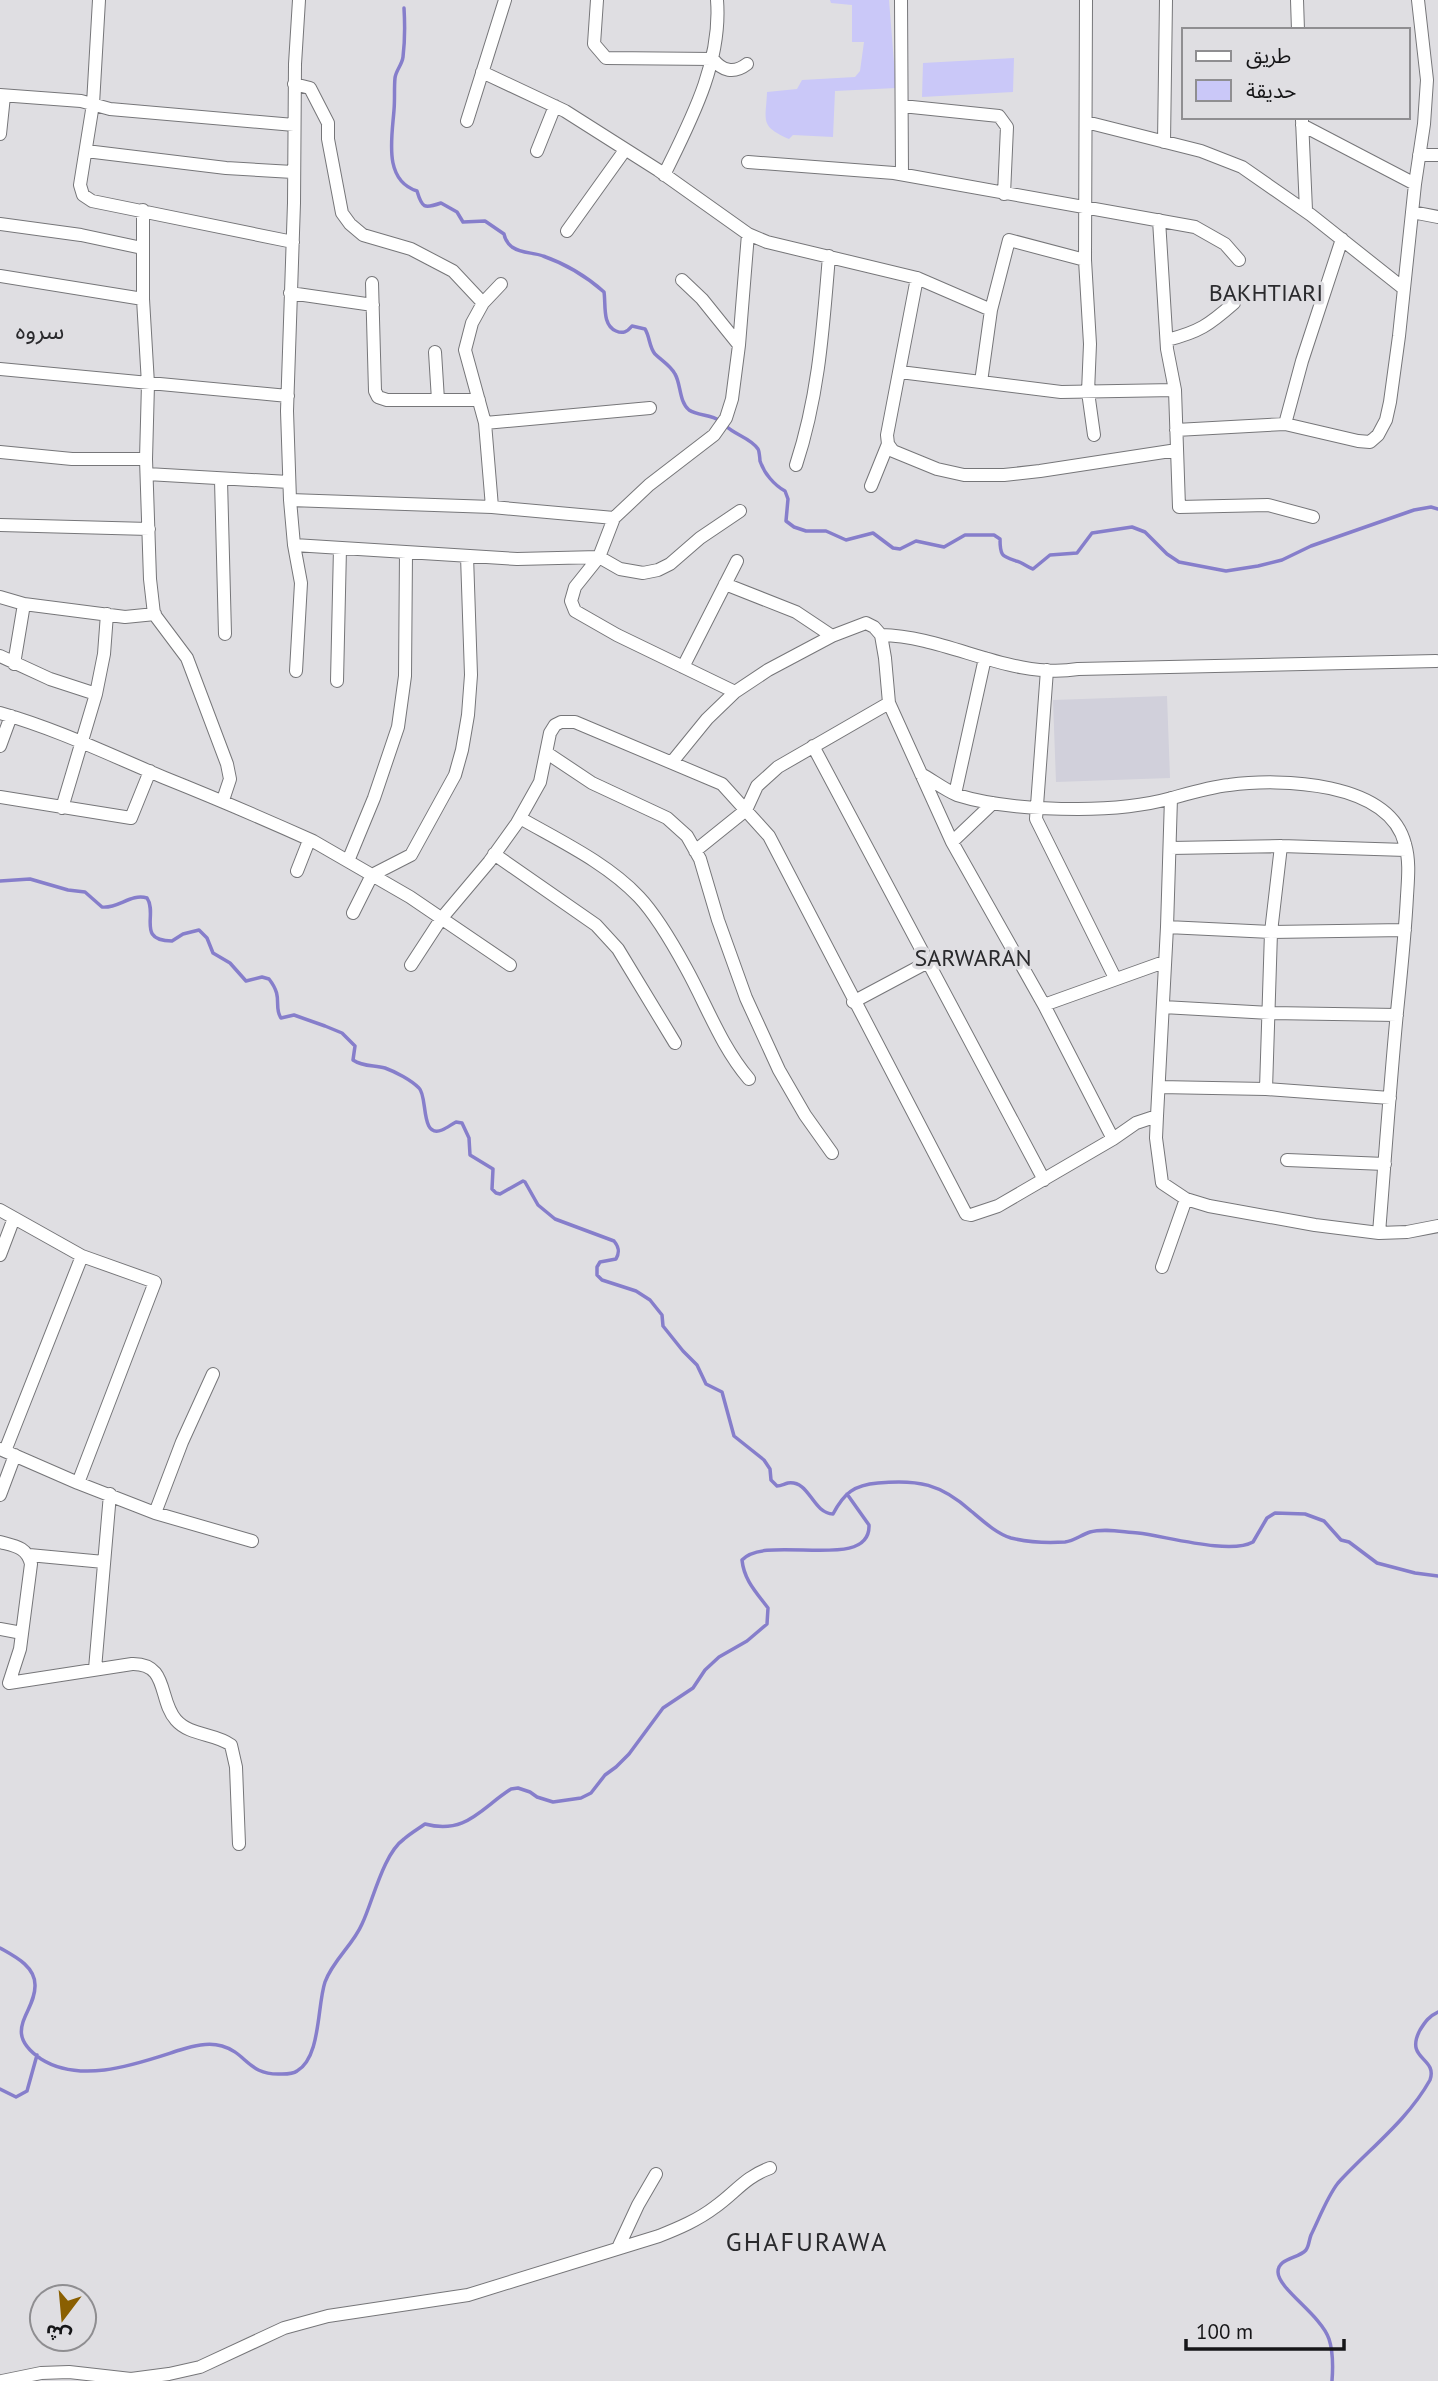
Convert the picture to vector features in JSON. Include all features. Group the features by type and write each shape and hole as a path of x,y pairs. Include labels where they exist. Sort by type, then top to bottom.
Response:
{"street":[{"path":"99,0 93,104 80,185 83,195 93,201 293,242"},
{"path":"296,671 302,583 294,545 290,500 288,396 294,84 299,0"},
{"path":"467,121 505,0"},
{"path":"597,0 594,44 606,58 713,59"},
{"path":"664,175 684,135 713,59 718,33 717,0"},
{"path":"901,0 902,174"},
{"path":"1086,0 1085,260 1090,344 1088,392 1094,435"},
{"path":"1164,142 1166,0"},
{"path":"1297,0 1298,28"},
{"path":"1177,430 1285,424 1358,442 1370,442 1378,435 1386,420 1390,402 1427,80 1418,0"},
{"path":"713,59 728,70 747,64"},
{"path":"482,72 555,106 664,175 748,234 767,242 917,278 991,310"},
{"path":"294,84 310,88 324,113 328,123 328,139 342,213 350,224 363,235 411,248 453,271 483,303"},
{"path":"0,134 2,96 81,100 110,109 294,125"},
{"path":"537,151 555,106"},
{"path":"902,106 999,116 1007,127 1004,194"},
{"path":"1302,121 1306,211"},
{"path":"1302,121 1415,184"},
{"path":"1086,122 1201,151 1242,167 1306,211 1403,288"},
{"path":"567,231 625,150"},
{"path":"86,151 293,172"},
{"path":"1419,155 1438,155"},
{"path":"748,162 902,174 1160,220 1195,227 1225,244 1239,260"},
{"path":"143,211 150,579 155,614 187,658 227,764 230,779 223,800"},
{"path":"1412,212 1438,217"},
{"path":"1160,220 1167,340 1175,390 1180,507 1268,505 1313,517"},
{"path":"0,224 80,234 142,248"},
{"path":"735,692 575,611 570,601 575,587 599,557 614,518 649,485 714,435 726,418 732,399 739,345 748,234"},
{"path":"1285,424 1342,239"},
{"path":"981,382 991,310 1009,240 1085,260"},
{"path":"796,465 813,407 829,256"},
{"path":"0,276 144,299"},
{"path":"871,485 888,444 887,435 917,278"},
{"path":"682,280 702,299 739,345"},
{"path":"372,282 375,391 378,397 387,400 479,400"},
{"path":"492,507 485,422 465,350 472,323 483,303 501,284"},
{"path":"290,293 373,305"},
{"path":"1167,340 1204,328 1234,303"},
{"path":"435,352 438,400"},
{"path":"0,369 288,396"},
{"path":"900,372 1061,392 1175,390"},
{"path":"485,422 650,408"},
{"path":"888,444 894,451 912,460 964,475 1028,473 1177,450"},
{"path":"0,452 72,459 146,458"},
{"path":"147,474 289,482"},
{"path":"221,480 225,634"},
{"path":"290,500 492,507 614,518"},
{"path":"294,545 517,559 599,557 620,569 643,573 670,564 700,538 740,511"},
{"path":"0,525 149,528"},
{"path":"337,681 340,548"},
{"path":"348,861 398,727 405,676 406,553"},
{"path":"353,913 372,875 411,855 454,775 462,750 471,675 467,556"},
{"path":"683,667 737,561"},
{"path":"725,583 796,612 832,636"},
{"path":"0,597 24,604 125,617 155,614"},
{"path":"14,664 24,604"},
{"path":"62,808 96,694 104,654 107,614"},
{"path":"673,762 707,719 735,692 768,670 832,636 866,623 874,627 881,635 886,657 889,703 952,842 1044,1005 1113,1139"},
{"path":"881,635 919,639 985,658 1047,670 1436,660"},
{"path":"0,656 50,679 96,694"},
{"path":"956,794 985,658"},
{"path":"1047,670 1036,819 1115,978"},
{"path":"695,851 746,810 757,786 778,767 889,703"},
{"path":"0,747 5,715 81,740 223,800 313,841 348,861 510,965"},
{"path":"411,965 441,919 520,818 540,782 550,733 555,725 575,722 722,784 769,836 853,1002 966,1214 971,1215 998,1206 1136,1124 1157,1116"},
{"path":"813,746 1044,1180"},
{"path":"547,753 592,783 667,818 687,836 695,851 746,998 779,1070 805,1115 832,1153"},
{"path":"0,797 131,818 150,771"},
{"path":"921,774 956,794 993,803 1036,807 1079,809 1126,806 1228,785 1265,782 1331,788 1366,799 1386,812 1398,826 1408,867 1379,1233"},
{"path":"1171,798 1156,1138 1162,1183 1186,1199 1251,1215 1379,1233 1407,1232 1438,1226"},
{"path":"952,842 993,803"},
{"path":"520,818 573,848 610,873 641,899 686,968 732,1057 749,1079"},
{"path":"297,872 308,842 313,841"},
{"path":"1170,848 1281,846 1406,850"},
{"path":"1266,1089 1271,932 1281,846"},
{"path":"494,854 596,925 618,949 675,1043"},
{"path":"1167,927 1271,932 1405,930"},
{"path":"853,1002 928,962"},
{"path":"1044,1005 1164,962"},
{"path":"1163,1007 1396,1016"},
{"path":"1159,1087 1266,1089 1390,1098"},
{"path":"1287,1160 1385,1164"},
{"path":"1162,1266 1186,1199"},
{"path":"0,1210 82,1256 155,1282 78,1483"},
{"path":"0,1255 14,1218"},
{"path":"0,1495 7,1452 82,1256"},
{"path":"155,1513 182,1442 213,1374"},
{"path":"7,1452 155,1513 252,1541"},
{"path":"95,1669 110,1494"},
{"path":"0,1542 24,1550 29,1555 104,1562"},
{"path":"4,1684 20,1649 30,1579 29,1555"},
{"path":"0,1629 22,1633"},
{"path":"4,1684 95,1669 144,1664 151,1668 157,1675 173,1718 182,1726 225,1740 231,1745 236,1767 239,1844"},
{"path":"2,2381 41,2373 69,2372 131,2379 169,2374 200,2367 284,2328 328,2316 468,2295 659,2236 690,2223 714,2208 754,2174 770,2168"},
{"path":"618,2248 656,2174"}],"shaded area":[{"path":"1167,696 1170,778 1056,782 1053,700"}],"green space":[{"path":"830,0 889,0 896,88 835,91 833,137 793,135 789,139 773,130 766,122 767,92 797,89 802,80 855,77 860,71 864,42 852,42 852,5 831,3"},
{"path":"1014,58 1013,92 922,97 923,63"}],"waterway":[{"path":"404,8 404,51 395,78 391,145 394,168 399,178 406,186 417,191 424,206 441,203 457,212 463,222 485,221 504,234 512,247 551,259 590,281 604,292 608,324 621,332 632,326 645,329 653,351 675,374 686,407 720,421"},
{"path":"726,426 758,449 760,461 767,474 785,491 788,499 786,521 794,527 806,531 826,531 846,540 873,533 893,548 900,549 916,541 944,547 965,535 994,535 1000,539 1001,552 1005,556 1033,569 1050,555 1077,553 1092,533 1132,527 1145,532 1179,562 1226,571 1282,560 1311,546 1414,510 1431,507 1438,509"},
{"path":"0,881 30,879 85,892 102,907 114,906 135,898 147,898 154,937 172,941 183,934 199,930 207,938 213,953 230,963 246,981 262,977 269,979 276,991 281,1018 294,1015 342,1033 355,1046 353,1060 385,1068 412,1082 422,1092 430,1128 435,1131 442,1130 456,1122 462,1123 469,1138 470,1155 493,1169 492,1189 496,1193 500,1194 523,1181 538,1205 555,1219 614,1241 618,1250 616,1259 600,1262 597,1275 602,1280 636,1291 650,1300 662,1315 663,1326 697,1365 706,1384 722,1392 734,1436 764,1460 770,1469 771,1480 777,1486 788,1483 801,1486 826,1512 833,1514 846,1495 862,1486 878,1483 917,1483 939,1489 995,1530 1017,1539 1065,1542 1090,1532 1108,1530 1214,1546 1253,1542 1267,1518 1275,1513 1305,1514 1324,1521 1341,1540 1349,1542 1377,1563 1438,1576"},
{"path":"0,1948 23,1962 34,1978 34,1995 21,2031 23,2040 41,2059 57,2067 92,2071 110,2069 190,2047 211,2044 230,2049 262,2071 271,2074 295,2072 305,2064 310,2055 325,1982 358,1932 384,1866 397,1846 425,1824 452,1826 462,1823 511,1789 518,1788 553,1802 581,1798 591,1793 605,1775 629,1754 663,1708 693,1688 705,1670 719,1657 747,1641 767,1624 768,1608 748,1580 742,1560 754,1553 772,1550 836,1550 853,1547 865,1539 869,1525 847,1494"},
{"path":"1332,2381 1331,2349 1325,2330 1285,2286 1280,2279 1279,2267 1306,2250 1323,2208 1338,2183 1399,2122 1421,2095 1430,2080 1431,2072 1418,2053 1416,2040 1426,2022 1438,2012"},
{"path":"0,2089 16,2097 27,2091 37,2055"}],"district":[{"name":"BAKHTIARI","path":"1266,292"},
{"name":"سروە","path":"40,330"},
{"name":"SARWARAN","path":"973,957"},
{"name":"GHAFURAWA","path":"807,2241"}]}
